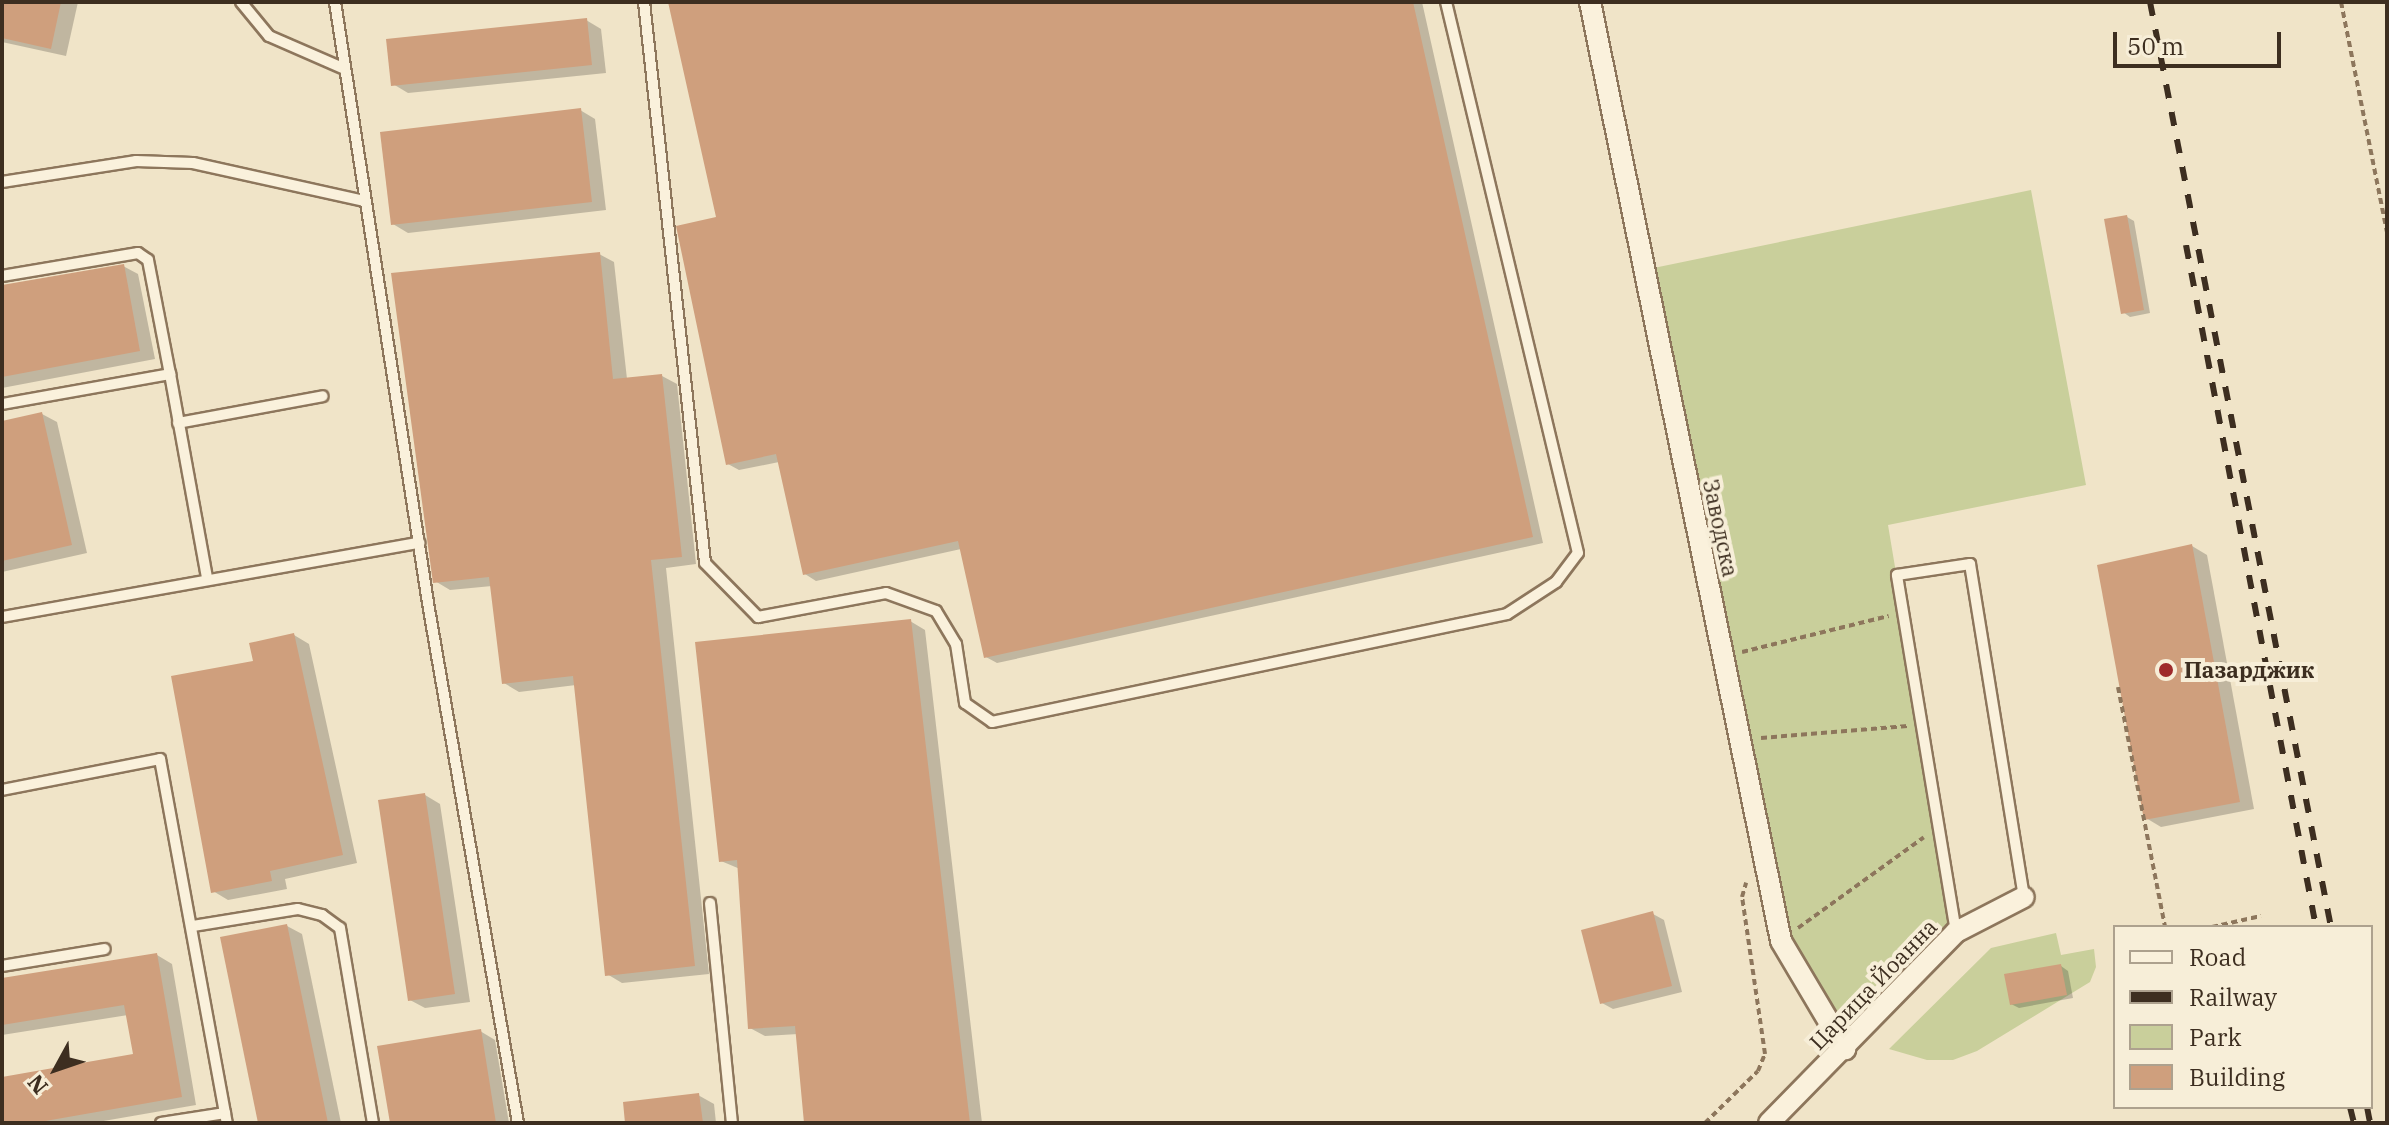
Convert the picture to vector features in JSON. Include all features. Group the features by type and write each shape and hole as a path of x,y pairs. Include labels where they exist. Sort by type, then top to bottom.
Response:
{"street":[{"name":"Заводска","path":"1590,2 1781,941 1845,1049"},
{"name":"Царица Йоанна","path":"1769,1123 1845,1049 1956,932 2024,897"}],"lane":[{"path":"241,2 269,36 345,69"},
{"path":"335,2 419,543 518,1123"},
{"path":"644,2 705,563 758,617 886,593 936,611 956,644 965,703 992,722 1507,614 1556,582 1578,553 1446,2"},
{"path":"2,182 136,161 193,163 364,201"},
{"path":"2,276 138,253 148,260 207,578"},
{"path":"2,404 170,374"},
{"path":"178,423 323,396"},
{"path":"2,617 207,578 419,543"},
{"path":"1956,932 1897,575 1970,564 2024,897"},
{"path":"2,790 160,759 226,1118 161,1123"},
{"path":"710,903 732,1123"},
{"path":"193,926 298,909 322,915 340,928 373,1123"},
{"path":"2,966 105,949"}],"path":[{"path":"2341,2 2387,233"},
{"path":"1724,656 1903,613"},
{"path":"2118,687 2165,925"},
{"path":"1740,740 1922,725"},
{"path":"1781,941 1939,827"},
{"path":"1705,1123 1758,1071 1765,1054 1742,897 1761,841"},
{"path":"2221,925 2261,916"}],"green space":[{"path":"2031,190 2086,485 1888,525 1956,932 1845,1049 1781,941 1644,270"},
{"path":"2056,933 2061,955 2094,949 2096,967 2090,982 1977,1051 1953,1060 1927,1060 1889,1049 1991,948"}],"building":[{"path":"2,2 61,2 51,49 2,38"},
{"path":"668,2 1413,2 1533,537 984,658 958,541 803,575 776,454 726,465 676,226 716,217"},
{"path":"587,18 592,65 391,86 386,39"},
{"path":"581,108 592,202 391,225 380,132"},
{"path":"2127,215 2144,310 2121,314 2104,219"},
{"path":"600,252 613,379 662,374 682,557 651,560 695,966 605,976 573,676 502,684 489,577 433,583 391,273"},
{"path":"124,264 140,351 2,377 2,285"},
{"path":"42,412 72,545 2,561 2,421"},
{"name":"Пазарджик","path":"2192,544 2240,802 2144,820 2097,565"},
{"path":"911,619 970,1123 804,1123 795,1026 748,1029 737,860 719,862 695,642"},
{"path":"294,633 343,855 270,871 272,881 211,893 171,676 253,661 249,643"},
{"path":"425,793 455,994 408,1001 378,800"},
{"path":"1653,911 1672,986 1600,1004 1581,930"},
{"path":"287,924 328,1123 258,1123 220,937"},
{"path":"157,953 182,1097 34,1123 2,1123 2,1077 133,1054 124,1005 2,1025 2,978"},
{"path":"2061,964 2067,995 2010,1005 2004,974"},
{"path":"481,1029 496,1123 390,1123 377,1046"},
{"path":"699,1093 703,1123 625,1123 623,1102"}],"railway":[{"path":"2150,2 2331,925"},
{"path":"2186,245 2316,925"},
{"path":"2350,1109 2354,1123"},
{"path":"2367,1109 2370,1123"}],"place":[{"name":"Пазарджик","path":"2166,670"}]}
